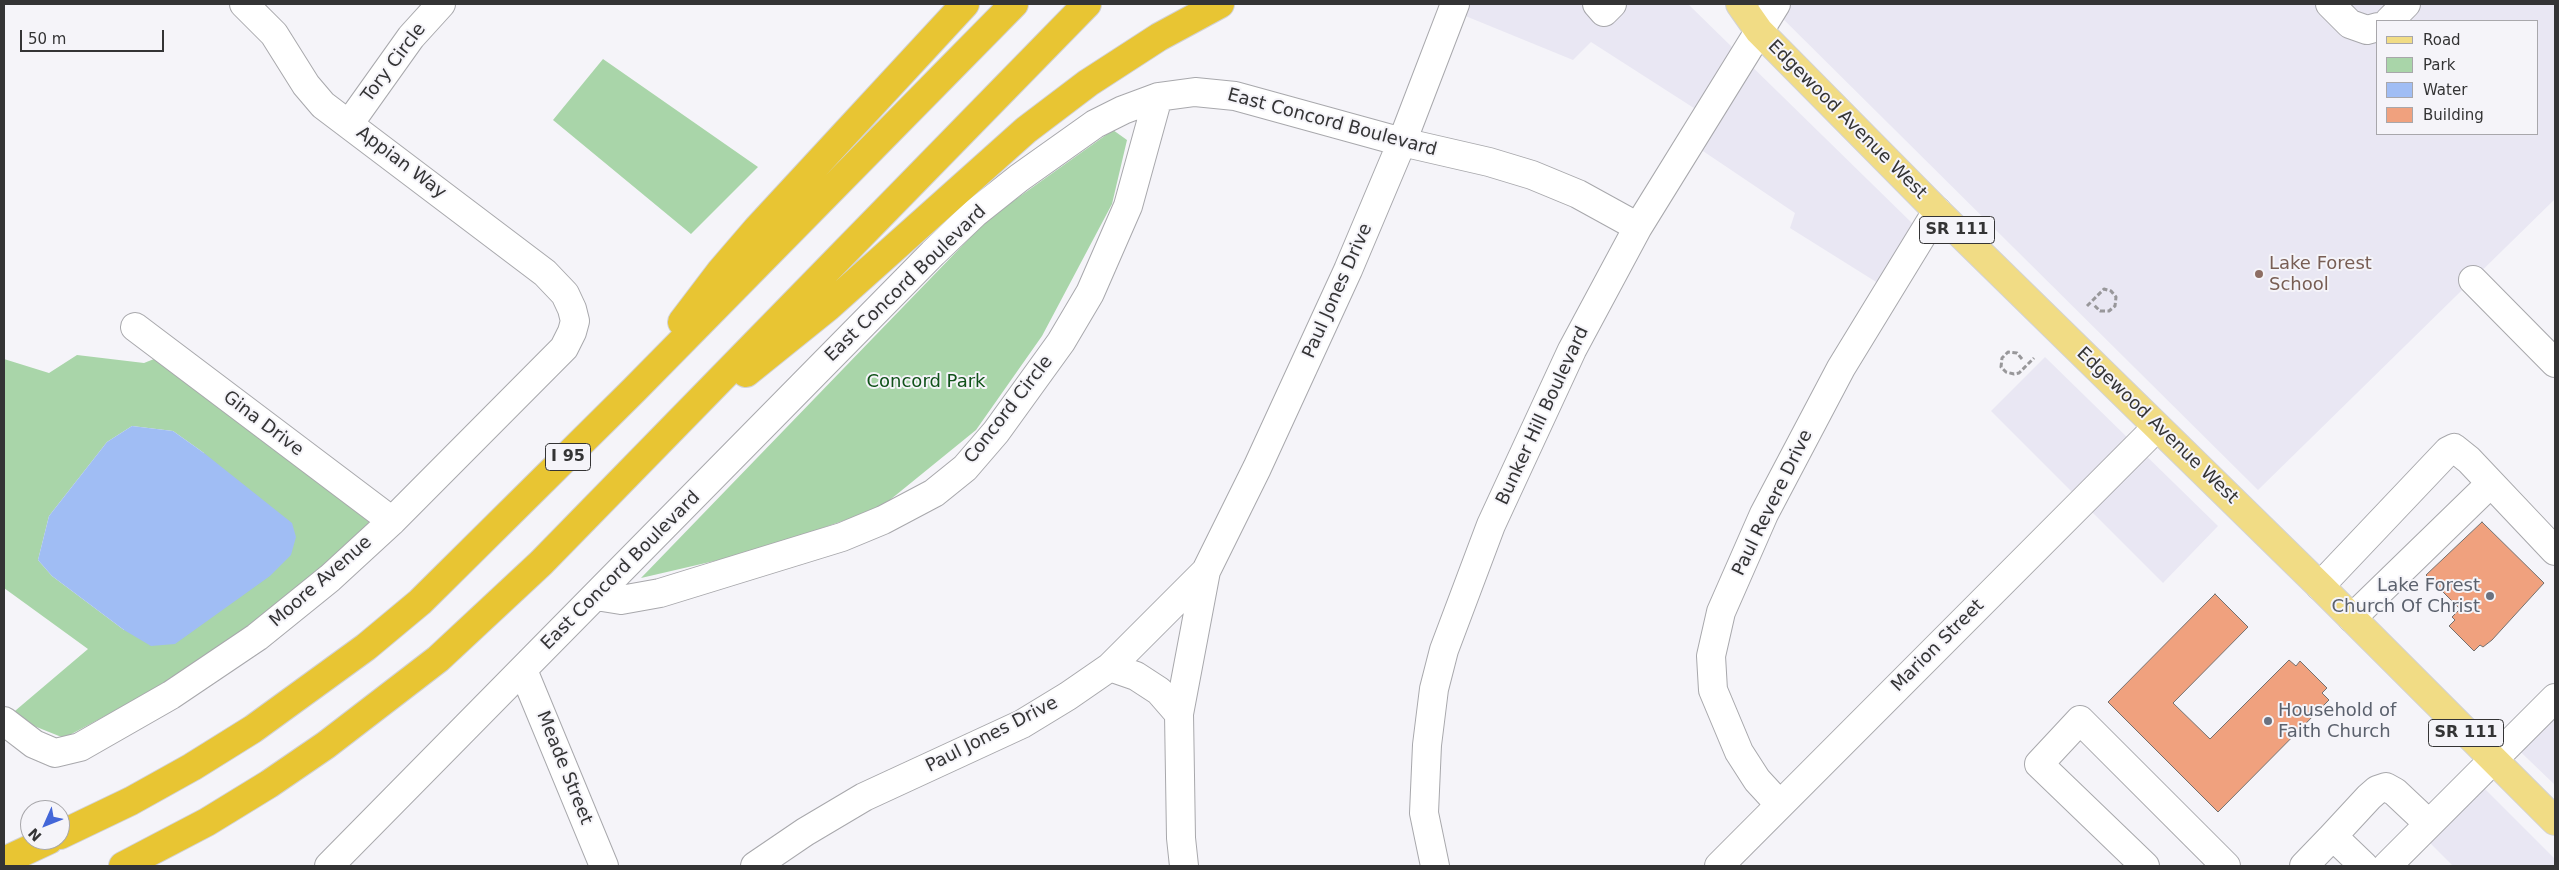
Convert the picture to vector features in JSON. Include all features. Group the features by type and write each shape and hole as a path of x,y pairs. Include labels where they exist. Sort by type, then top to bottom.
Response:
{"highway":[{"path":"634,390 694,305 720,272 965,4"},
{"name":"I 95","path":"70,830 131,801 192,767 253,729 366,647 420,602 472,553 634,390 1014,4"},
{"path":"123,866 207,822 269,784 326,746 438,659 541,563 1088,4"},
{"path":"672,427 737,380 828,307 1026,130 1088,83 1159,37 1220,4"},
{"name":"I 95","path":"4,861 27,850"}],"main road":[{"name":"Edgewood Avenue West","path":"1719,4 1759,31"},
{"name":"Edgewood Avenue West","path":"1740,4 1759,31 1937,211 2320,586 2555,821"}],"street":[{"name":"Appian Way","path":"244,4 274,34 306,85 323,105 545,273 564,294 572,309"},
{"name":"Tory Circle","path":"349,124 411,37 441,4"},
{"name":"Paul Jones Drive","path":"1184,866 1181,838 1179,714 1206,571 1257,468 1348,270 1402,142 1455,4"},
{"path":"1597,4 1604,12 1612,4"},
{"name":"Bunker Hill Boulevard","path":"1435,866 1424,813 1426,745 1434,689 1444,650 1499,508 1572,350 1638,227 1776,4"},
{"path":"2330,4 2350,24 2367,30 2376,28"},
{"path":"2390,20 2406,4"},
{"name":"East Concord Boulevard","path":"330,866 933,253 975,213 1019,178 1095,124 1123,110 1158,97 1195,92 1236,96 1402,142 1489,162 1532,175 1578,194 1638,227"},
{"name":"Concord Circle","path":"596,596 622,600 660,593 842,537 883,520 934,492 965,468 996,432 1061,342 1090,293 1128,206 1158,97"},
{"name":"Paul Revere Drive","path":"1780,805 1757,780 1739,752 1713,690 1711,656 1721,612 1764,514 1840,368 1937,211"},
{"path":"2473,280 2555,363"},
{"name":"Moore Avenue","path":"4,721 34,744 55,752 80,747 171,695 257,637 330,578 392,521 564,348 575,321 572,309"},
{"name":"Gina Drive","path":"135,327 392,521"},
{"name":"Marion Street","path":"1719,866 2158,427"},
{"path":"2320,586 2448,452 2454,448 2469,460 2555,551"},
{"path":"2352,618 2490,484"},
{"name":"Paul Jones Drive","path":"755,866 805,832 864,797 1022,724 1068,696 1110,667 1206,571"},
{"path":"1110,667 1136,676 1159,691 1179,714"},
{"name":"Meade Street","path":"523,670 604,866"},
{"path":"2387,866 2555,698"},
{"path":"2145,866 2039,764 2080,720 2226,866"},
{"path":"2304,866 2377,790 2386,787 2395,792 2429,824"},
{"path":"2331,838 2364,866"}],"path":[{"path":"2087,306 2104,290 2111,291 2116,297 2115,306 2108,311 2100,311 2094,305"},
{"path":"2022,359 2017,353 2008,352 2002,358 2001,367 2010,374 2019,373 2034,358"}],"shaded area":[{"path":"1467,4 1688,4 1914,225 1881,285 1790,228 1795,213 1694,145 1711,119 1591,42 1573,60 1463,15"},
{"name":"Lake Forest School","path":"1768,4 2555,4 2555,199 2258,490"},
{"path":"2045,357 2218,526 2163,583 1991,411"},
{"path":"2555,686 2555,785 2504,736"},
{"path":"2467,771 2555,859 2555,866 2453,866 2413,826"}],"green space":[{"path":"603,59 758,167 691,234 553,120"},
{"name":"Concord Park","path":"1113,130 1127,140 1112,204 1042,336 976,430 880,508 753,552 641,578 988,219"},
{"path":"77,355 144,363 159,357 369,521 366,535 294,597 153,694 133,701 64,738 9,716 88,649 4,588 4,359 49,373","holes":["132,426 173,431 204,453 124,630 52,576 38,560 49,516 107,442"]}],"water":[{"path":"132,426 173,431 204,453 292,523 296,537 291,555 270,576 175,644 151,646 124,630 52,576 38,560 49,516 107,442"}],"building":[{"name":"Lake Forest Church Of Christ","path":"2482,522 2544,583 2492,640 2483,647 2480,645 2474,651 2449,626 2455,620 2452,617 2460,609 2426,575"},
{"name":"Household of Faith Church","path":"2215,594 2248,627 2173,703 2210,739 2289,660 2296,666 2300,661 2327,688 2322,693 2329,700 2218,812 2108,702"}],"place":[{"name":"Lake Forest School","path":"2259,274"},
{"name":"Lake Forest Church Of Christ","path":"2490,596"},
{"name":"Household of Faith Church","path":"2268,721"}]}
